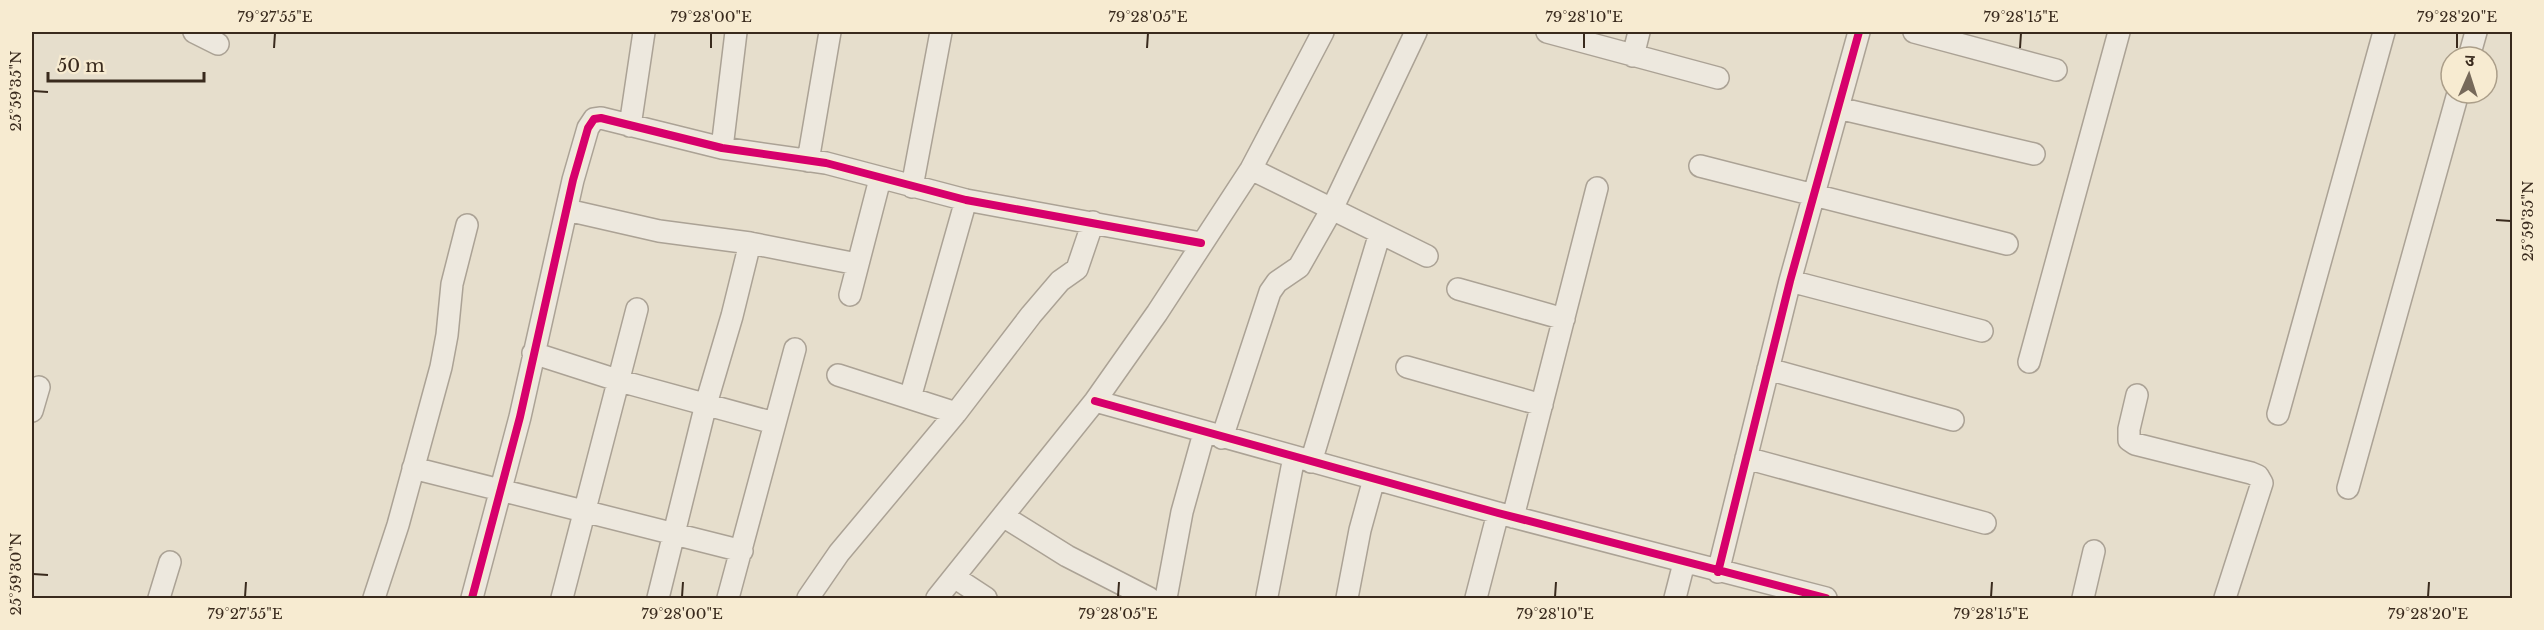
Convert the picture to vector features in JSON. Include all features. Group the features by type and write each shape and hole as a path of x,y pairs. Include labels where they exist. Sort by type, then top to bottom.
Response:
{"street":[{"path":"194,32 218,44"},
{"path":"630,126 644,32"},
{"path":"722,148 736,32"},
{"path":"808,161 830,32"},
{"path":"912,187 940,32"},
{"path":"937,598 1095,401 1157,313 1251,169 1323,32"},
{"path":"1166,598 1182,513 1270,292 1277,282 1299,267 1332,209 1416,32"},
{"path":"1547,32 1718,78"},
{"path":"1633,56 1639,32"},
{"path":"1718,572 1790,281 1859,32"},
{"path":"1914,32 2056,70"},
{"path":"2029,363 2119,32"},
{"path":"2278,414 2384,32"},
{"path":"2348,488 2455,105"},
{"path":"1838,108 2034,154"},
{"path":"472,598 520,417 573,180 591,122 594,119 601,118 722,148 826,164 966,200 1202,243"},
{"path":"1701,166 2007,244"},
{"path":"1251,169 1427,256"},
{"path":"850,295 880,179"},
{"path":"1476,598 1542,405 1598,188"},
{"path":"910,398 966,200"},
{"path":"567,210 659,231 750,243 857,264"},
{"path":"808,598 839,553 956,413 1052,289 1077,269 1093,222"},
{"path":"374,598 441,367 452,284 467,225"},
{"path":"1267,596 1302,459 1380,233"},
{"path":"658,598 705,404 732,316 750,243"},
{"path":"1790,281 1982,332"},
{"path":"1458,289 1564,319"},
{"path":"562,598 637,309"},
{"path":"728,598 795,349"},
{"path":"533,353 620,381 774,423"},
{"path":"1407,367 1542,405"},
{"path":"1768,369 1953,420"},
{"path":"838,375 956,413"},
{"path":"32,411 39,387"},
{"path":"2137,395 2128,435 2129,440 2135,444 2251,472 2258,476 2262,483 2225,598"},
{"path":"1095,401 1684,563 1826,598"},
{"path":"1746,458 1985,523"},
{"path":"413,468 741,551"},
{"path":"1347,598 1360,530 1374,479"},
{"path":"1003,516 1068,556 1149,598"},
{"path":"2083,598 2094,550"},
{"path":"159,598 170,562"},
{"path":"1675,598 1684,563"},
{"path":"954,577 986,598"}],"cycle path":[{"path":"1718,572 1790,281 1859,32"},
{"path":"472,598 520,417 573,180 588,128 594,119 601,118 722,148 826,163 966,200 1201,243"},
{"path":"1095,401 1498,513 1826,598"}]}
